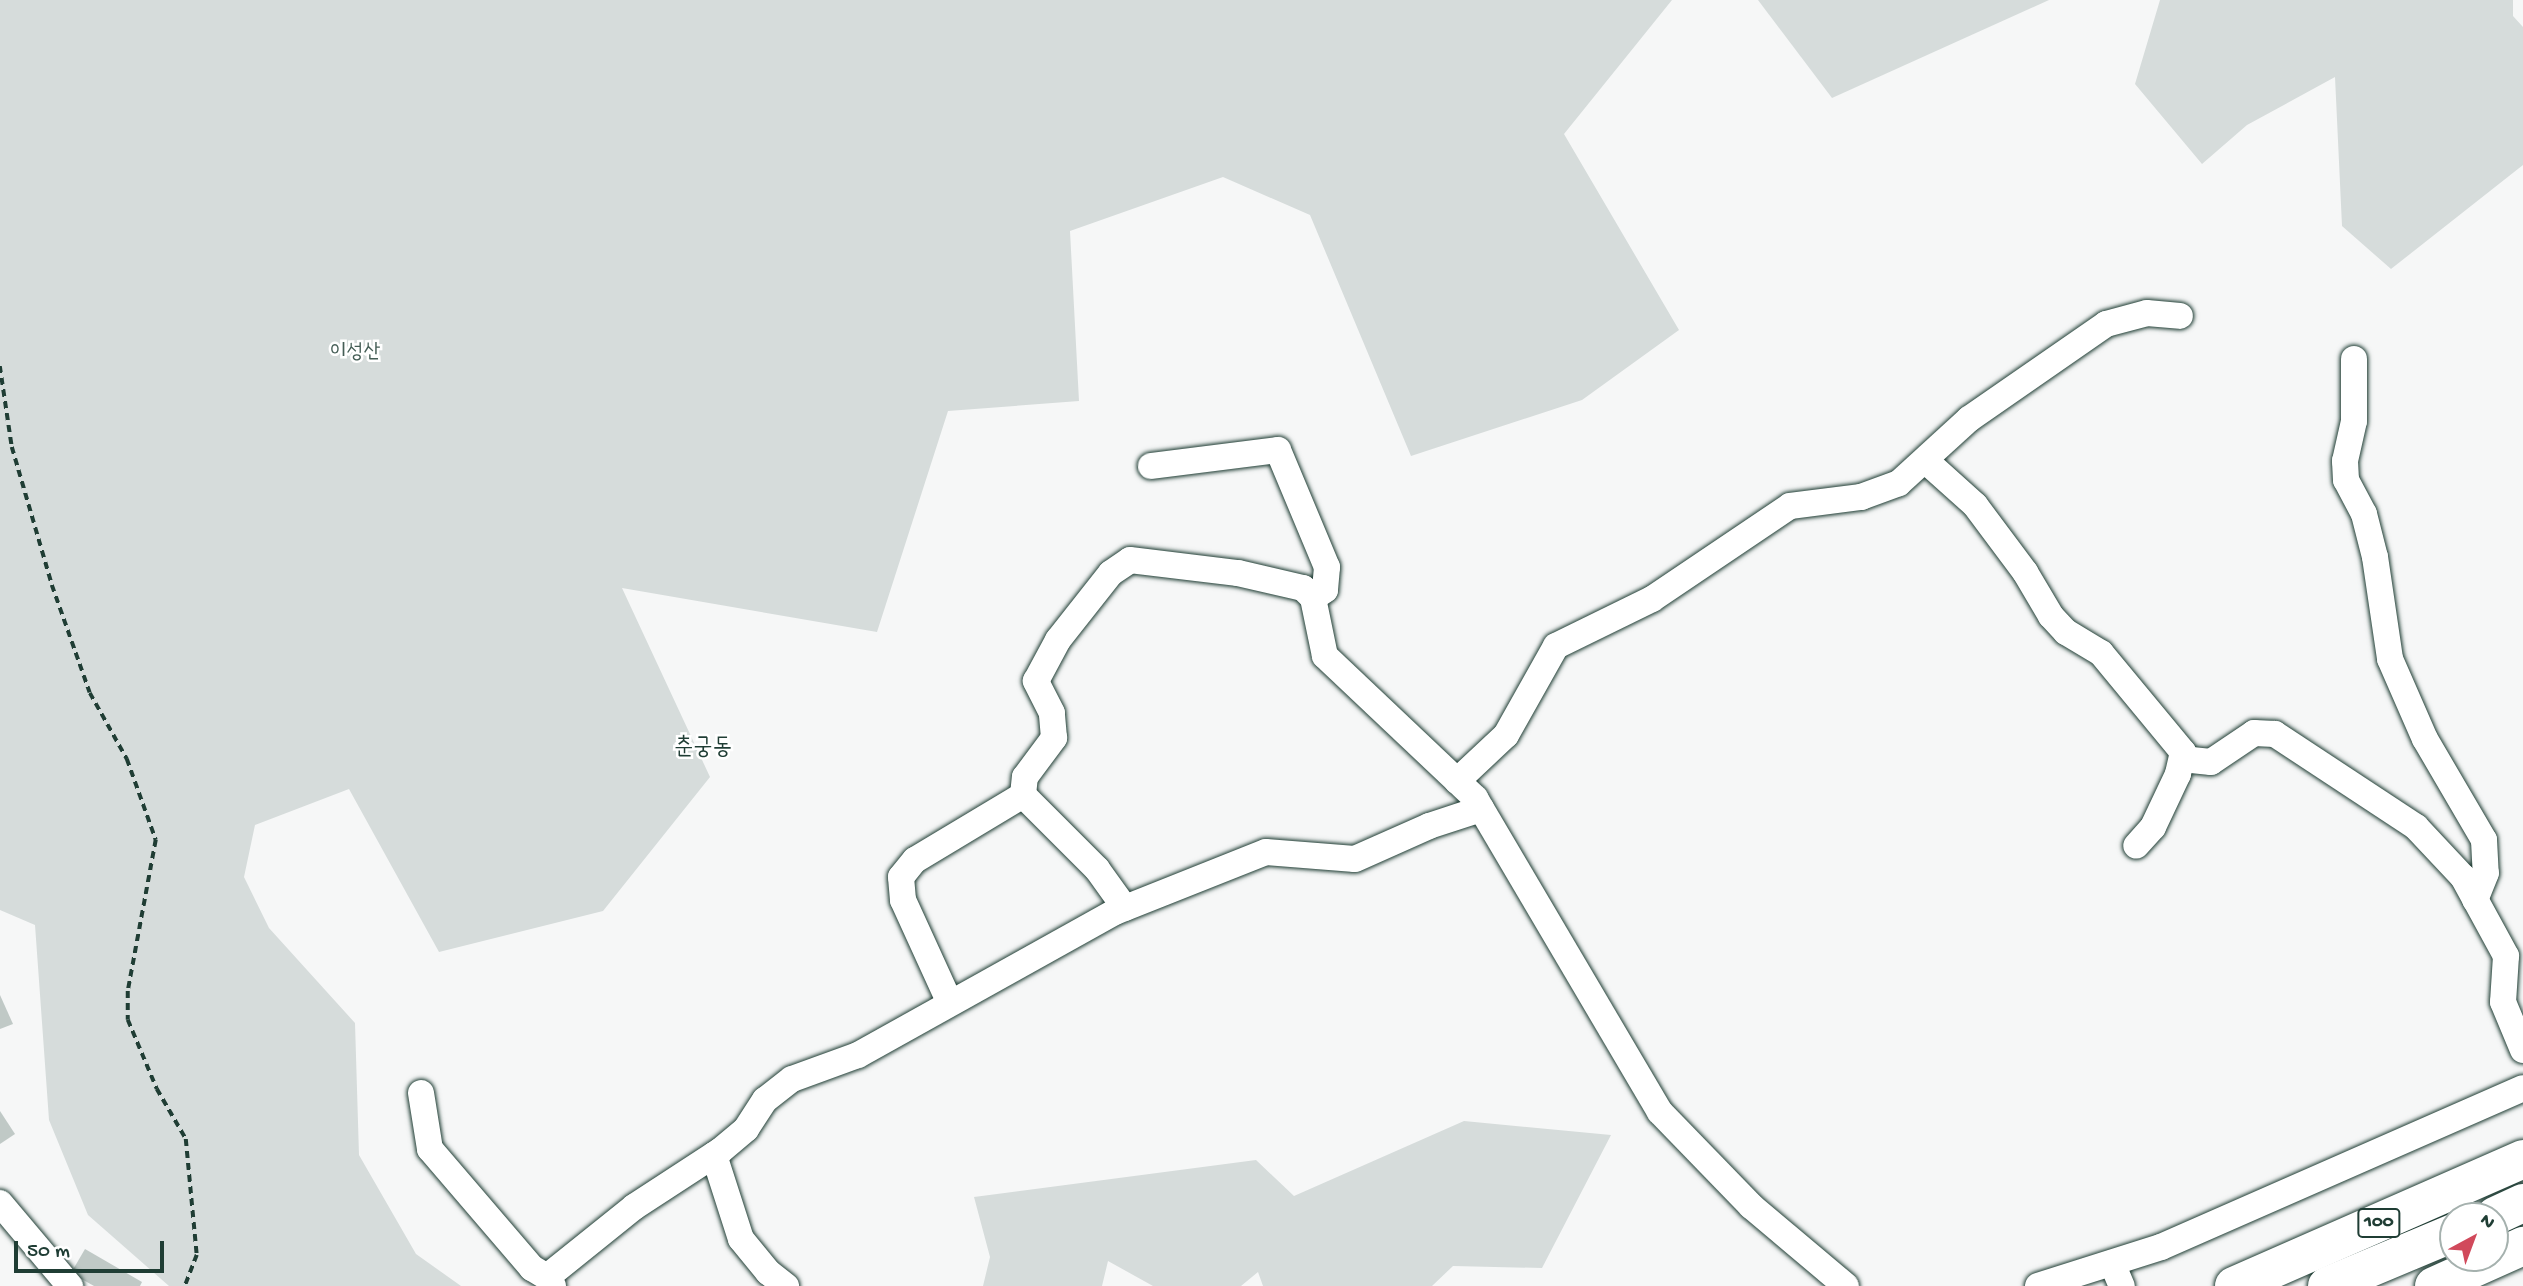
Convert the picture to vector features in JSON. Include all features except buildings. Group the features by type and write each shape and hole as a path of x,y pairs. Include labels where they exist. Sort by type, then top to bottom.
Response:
{"highway":[{"name":"100","path":"2234,1286 2523,1159"},
{"path":"2327,1286 2439,1239"},
{"path":"2436,1286 2523,1246"},
{"path":"2436,1286 2523,1256"}],"street":[{"path":"1457,781 1506,735 1556,646 1652,599 1790,506 1861,497 1899,483 1969,419 2106,324 2147,313 2180,316"},
{"path":"2354,359 2354,421 2345,461 2346,480 2364,514 2375,557 2390,659 2425,739 2484,840 2486,873 2475,900"},
{"path":"1151,466 1279,450 1327,567 1325,590 1313,598"},
{"path":"1926,461 1975,505 2025,572 2051,616 2066,632 2101,653 2179,744 2182,759 2153,827 2136,846"},
{"path":"1023,794 1025,777 1054,737 1052,713 1036,681 1083,608 1111,573 1130,560 1275,579 1303,588 1313,598 1325,656 1457,781 1481,808 1660,1112 1751,1206 1846,1286"},
{"path":"2182,759 2211,762 2254,733 2275,734 2416,827 2463,877 2507,956 2503,1002 2523,1050"},
{"path":"1023,794 1097,869 1125,908"},
{"path":"949,1000 903,900 901,877 915,860 1023,794"},
{"path":"421,1093 430,1149 532,1268 550,1281 634,1208 714,1156 746,1129 765,1100 792,1080 858,1055 949,1000 1125,908 1266,852 1355,859 1429,825 1481,808"},
{"path":"2038,1286 2117,1274 2161,1247 2523,1088"},
{"path":"714,1156 741,1239 768,1272 786,1286"},
{"path":"0,1203 70,1286"}],"path":[{"path":"0,366 16,459 71,644 90,693 142,793 156,840 128,991 128,1020 157,1089 186,1139 197,1255 185,1286"},
{"path":"0,416 8,415"}],"green space":[{"name":"이성산","path":"0,0 1672,0 1564,134 1679,330 1582,400 1411,456 1310,215 1223,177 1070,231 1079,401 948,411 877,632 622,588 710,777 603,911 439,952 349,789 255,825 244,877 269,928 355,1023 359,1155 416,1254 461,1286 169,1286 88,1215 49,1120 35,925 0,910"},
{"path":"1758,0 2049,0 1832,98"},
{"path":"2160,0 2513,0 2513,16 2523,27 2523,165 2391,269 2342,226 2335,77 2247,125 2202,164 2135,84"},
{"path":"1464,1121 1611,1135 1542,1268 1453,1266 1432,1286 1263,1286 1258,1272 1241,1286 1153,1286 1108,1261 1102,1286 983,1286 990,1257 974,1197 1256,1160 1294,1196"}],"district":[{"name":"춘궁동","path":"703,749"}]}
